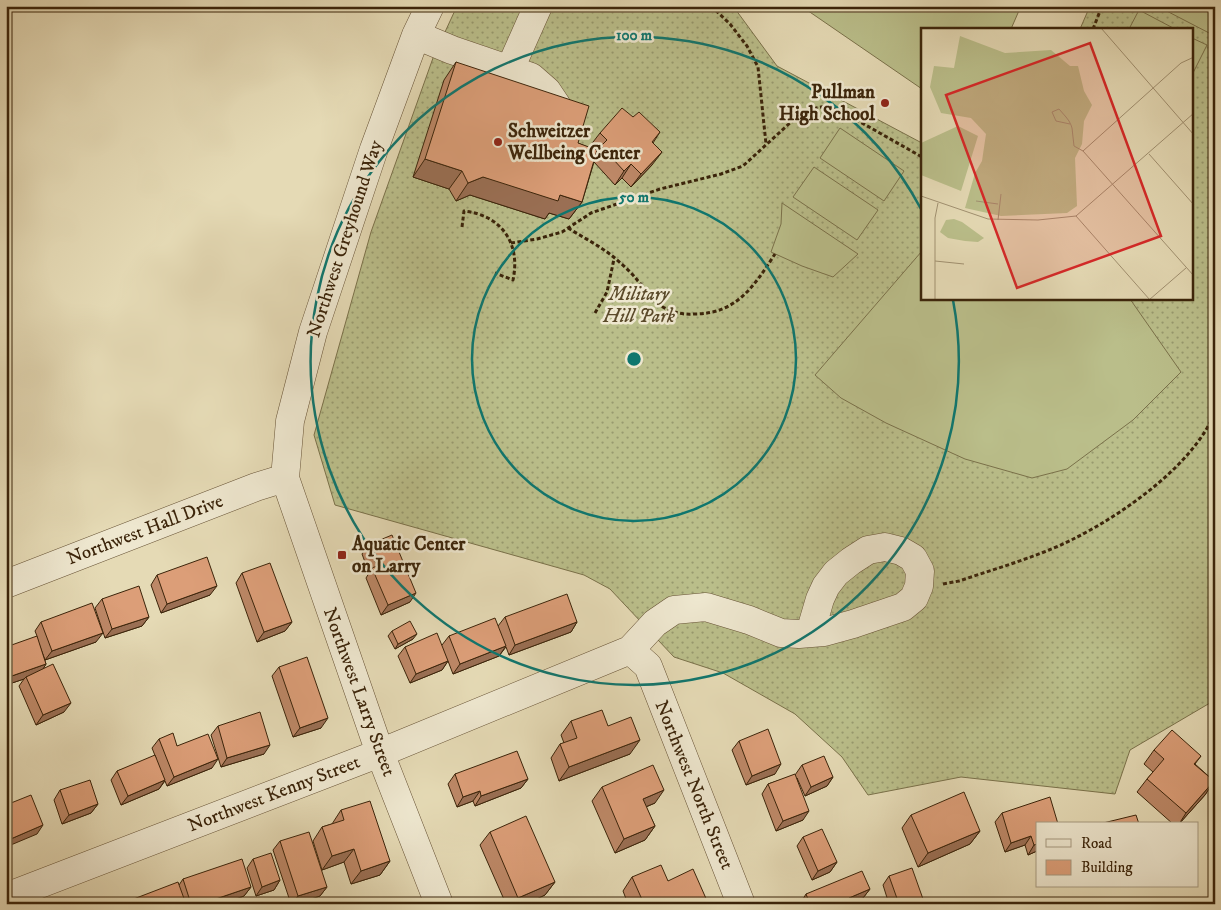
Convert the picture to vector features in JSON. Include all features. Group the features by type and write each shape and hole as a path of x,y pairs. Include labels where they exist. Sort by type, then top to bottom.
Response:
{"street":[{"name":"Northwest Greyhound Way","path":"285,478 290,421 313,332 374,149 416,35 430,6"},
{"path":"510,69 538,6"},
{"path":"416,35 452,50 531,77 547,91 557,106"},
{"name":"Northwest Hall Drive","path":"6,584 285,478"},
{"name":"Northwest Larry Street","path":"285,478 380,753 440,904"},
{"path":"639,658 655,622 674,610 706,607 749,620 781,633 810,634 824,632 903,607 914,598 919,586 920,572 913,558 901,551 885,548 868,550 851,560 836,573 826,586 820,599 810,634"},
{"name":"Northwest Kenny Street","path":"6,897 380,753 639,658"},
{"name":"Northwest North Street","path":"639,658 741,904"}],"path":[{"path":"711,6 730,24 747,46 758,67 766,145"},
{"path":"1093,28 1102,6"},
{"path":"510,243 537,239 562,232 591,213 660,189 721,174 743,166 791,122 810,109 827,106 841,111 921,156"},
{"path":"462,227 464,210 480,214 496,223 504,231 510,243 515,263 513,280 495,272"},
{"path":"568,228 614,258 660,306 673,312 687,315 701,314 731,306 759,279 776,254"},
{"path":"595,313 607,292 614,258"},
{"path":"919,586 932,586 959,581 1050,550 1089,531 1128,506 1163,479 1193,448 1208,428 1215,412"}],"green space":[{"name":"Military Hill Park","path":"457,6 733,6 777,66 921,142 921,300 1194,300 1194,28 1080,28 1090,6 1215,6 1215,700 1130,750 1115,794 961,777 868,795 842,757 795,714 723,673 674,657 610,589 584,575 335,505 314,435 371,232 433,58"},
{"path":"801,6 1021,6 1011,28 921,28 921,88"},
{"path":"1157,6 1215,6 1215,32 1213,35"},
{"path":"1139,10 1173,28 1130,28"},
{"path":"1194,39 1207,45 1194,71"},
{"path":"840,128 904,171 884,201 820,158"},
{"path":"814,167 878,210 857,240 793,197"},
{"path":"782,203 858,254 833,277 771,252 781,224"},
{"path":"921,252 921,300 1131,300 1181,372 1133,420 1067,469 1032,478 965,459 886,423 841,398 815,375"}],"building":[{"name":"Schweitzer Wellbeing Center","path":"456,62 589,106 578,143 597,150 582,202 560,195 558,201 483,177 468,183 462,171 425,159"},
{"path":"622,108 633,117 639,112 660,132 652,142 662,152 641,174 631,164 624,171 601,146 607,140 600,133"},
{"path":"392,535 416,593 388,605 372,568 377,566 368,545"},
{"path":"207,557 217,586 167,604 157,575"},
{"path":"270,563 292,622 264,632 242,573"},
{"path":"139,586 149,617 112,629 102,599"},
{"path":"567,594 577,622 515,645 505,617"},
{"path":"92,603 103,633 52,651 41,622"},
{"path":"495,618 506,646 460,664 449,636"},
{"path":"410,621 417,634 398,644 392,631"},
{"path":"437,633 448,661 416,674 405,647"},
{"path":"37,636 46,664 6,678 6,647"},
{"path":"307,657 328,718 300,728 279,667"},
{"path":"53,664 71,703 43,715 26,677"},
{"path":"602,710 608,726 631,717 640,740 569,767 560,744 577,738 571,721"},
{"path":"260,712 270,745 227,758 218,726"},
{"path":"768,729 781,764 752,776 739,741"},
{"path":"1172,730 1201,756 1194,764 1214,781 1186,813 1147,779 1164,759 1154,750"},
{"path":"173,733 177,746 208,734 218,759 174,777 159,739"},
{"path":"517,751 528,779 481,796 480,791 463,797 455,774"},
{"path":"155,755 165,780 128,796 117,771"},
{"path":"824,756 833,777 811,787 802,765"},
{"path":"653,765 664,790 643,799 655,826 624,839 602,787"},
{"path":"795,774 809,811 783,821 768,784"},
{"path":"90,780 98,804 69,815 60,790"},
{"path":"964,792 980,831 928,853 911,815"},
{"path":"31,795 43,825 6,841 6,805"},
{"path":"1050,797 1057,822 1036,822 1036,844 1034,845 1031,836 1011,843 1002,813"},
{"path":"370,801 390,861 361,871 354,849 332,856 322,827 344,820 341,810"},
{"path":"1136,815 1138,822 1107,822"},
{"path":"526,816 555,882 518,898 490,832"},
{"path":"822,829 837,862 818,871 803,837"},
{"path":"309,832 327,887 298,896 280,841"},
{"path":"271,853 280,880 262,887 253,859"},
{"path":"242,859 251,887 201,904 191,904 183,879"},
{"path":"661,865 668,881 693,869 708,903 670,904 669,902 664,904 644,904 632,877"},
{"path":"912,868 923,899 908,904 899,904 889,876"},
{"path":"862,871 870,889 849,898 851,904 810,904 806,894"},
{"path":"178,882 186,904 133,904 131,900"}],"place":[{"name":"Pullman High School","path":"885,103"},
{"name":"Schweitzer Wellbeing Center","path":"498,142"},
{"name":"Aquatic Center on Larry","path":"342,555"}]}
